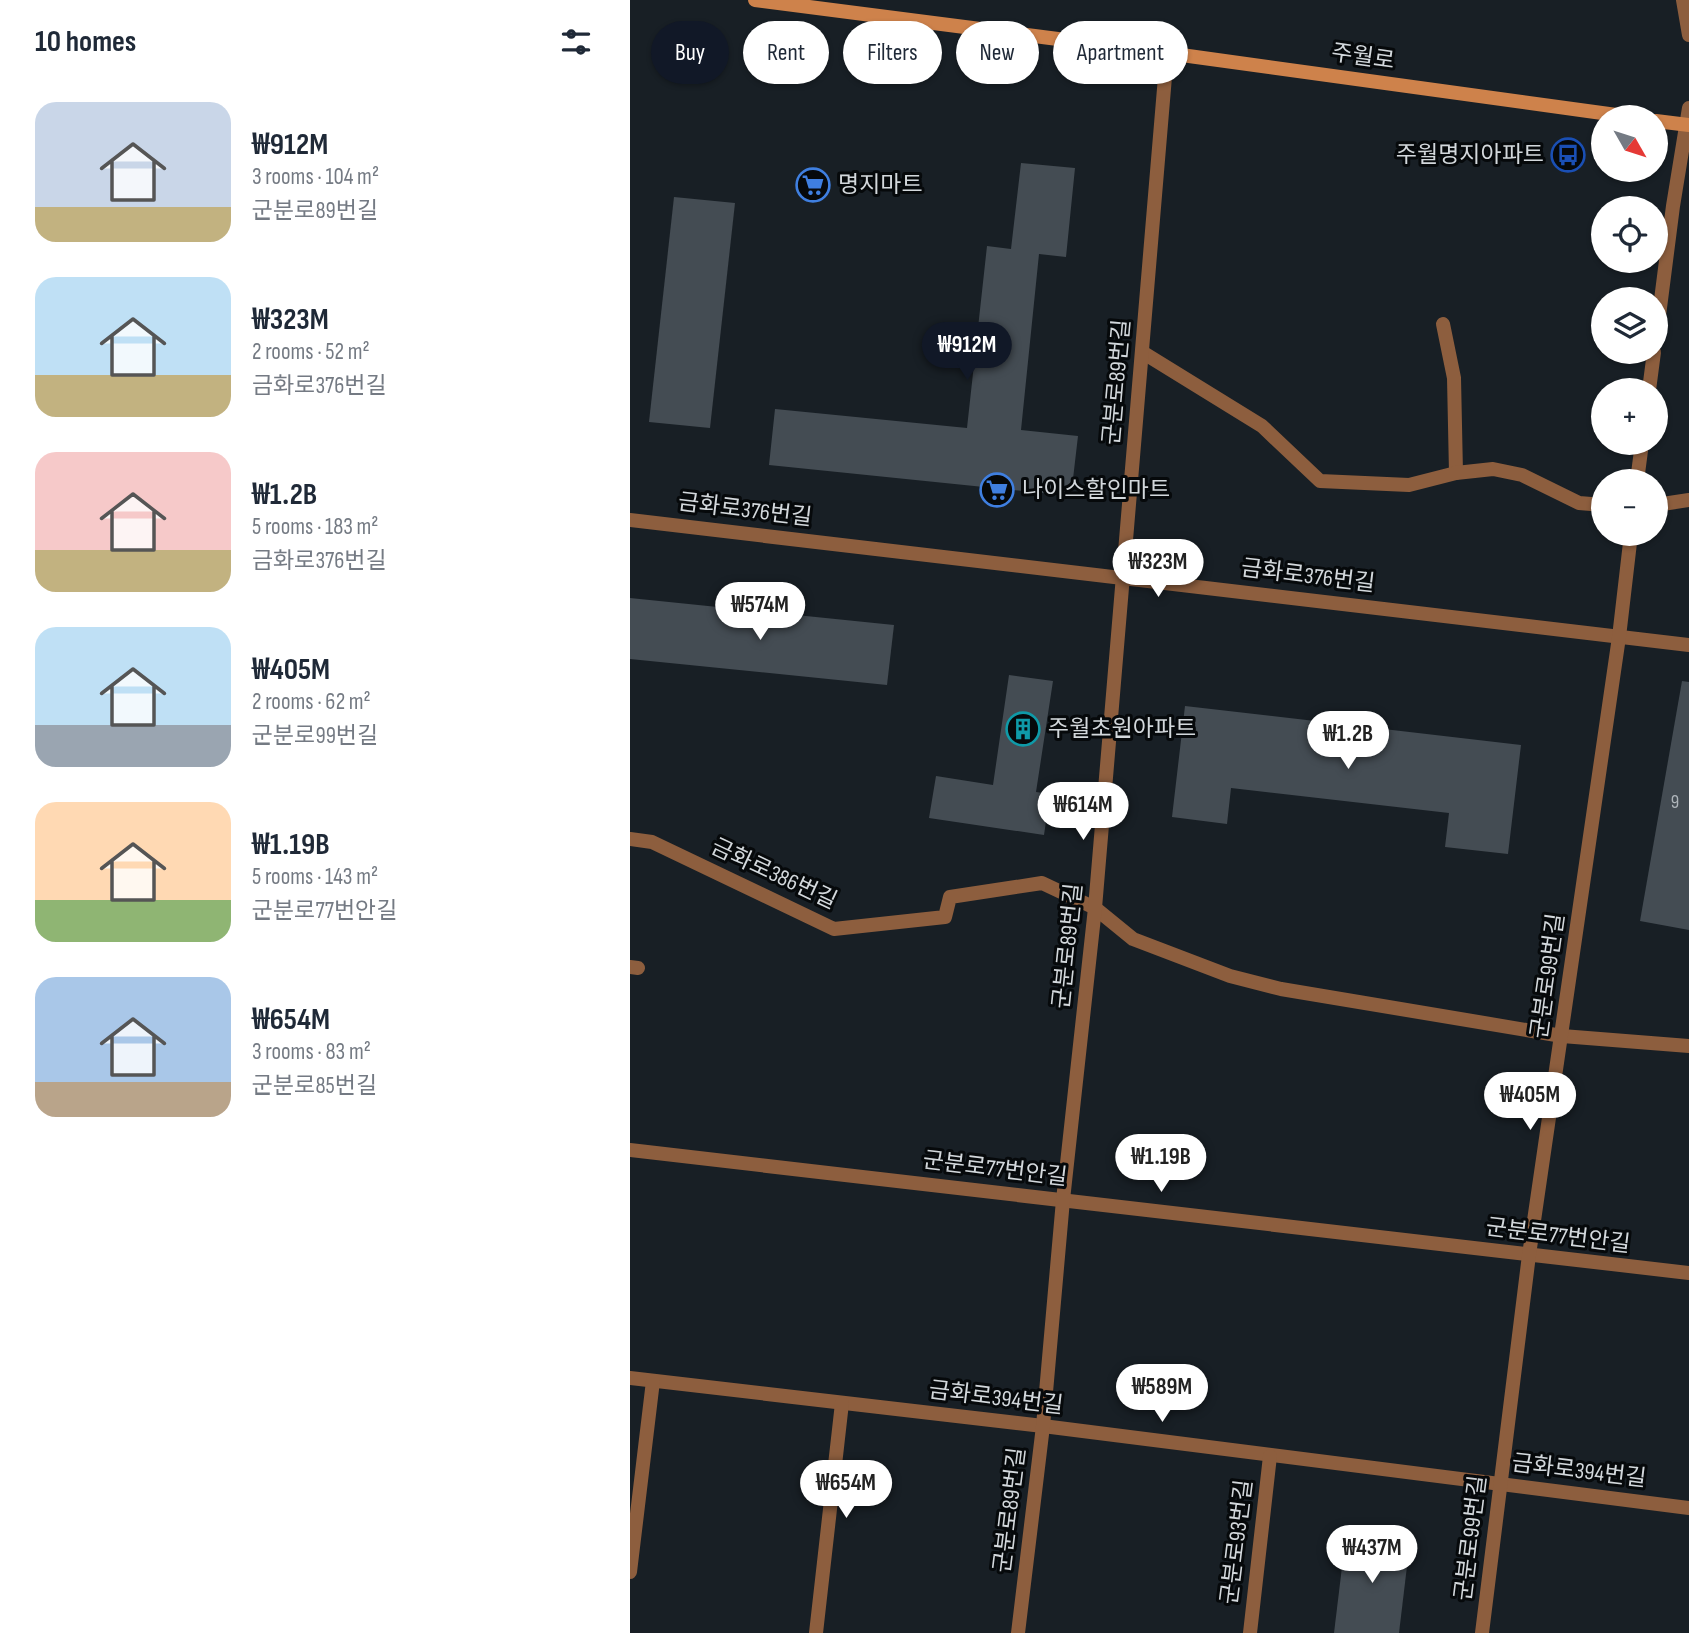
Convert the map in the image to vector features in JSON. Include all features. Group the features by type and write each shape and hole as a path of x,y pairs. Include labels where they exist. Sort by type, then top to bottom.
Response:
{"street":[{"name":"주월로","path":"755,0 1053,38"},
{"path":"1683,0 1689,35"},
{"name":"주월로","path":"1188,56 1591,111"},
{"name":"군분로89번길","path":"1018,1633 1043,1426 1063,1200 1095,908 1164,84"},
{"path":"1662,287 1672,206 1689,108"},
{"path":"1668,122 1688,125"},
{"path":"1443,324 1454,378 1456,473"},
{"path":"1142,352 1262,426 1320,481 1409,485 1456,473 1493,470 1522,475 1579,503 1591,504"},
{"path":"1668,503 1689,500"},
{"name":"금화로376번길","path":"630,520 1689,645"},
{"name":"군분로99번길","path":"1482,1633 1529,1255 1619,637 1630,546"},
{"name":"금화로386번길","path":"630,839 652,842 834,929 945,917 950,897 1042,883 1095,908"},
{"path":"1095,908 1133,939 1230,976 1281,989 1562,1036 1689,1046"},
{"name":"군분로77번안길","path":"630,1150 1689,1273"},
{"name":"금화로394번길","path":"630,1378 1043,1426 1689,1508"},
{"path":"630,1572 653,1381"},
{"path":"816,1633 842,1403"},
{"name":"군분로93번길","path":"1250,1633 1270,1456"}],"building":[{"path":"1021,163 1075,168 1066,257 1039,254 1021,430 1078,436 1071,496 769,465 775,409 967,428 987,246 1011,249"},
{"path":"674,197 735,203 710,428 649,422"},
{"path":"630,598 894,625 887,685 630,659"},
{"name":"주월초원아파트","path":"1009,675 1053,681 1036,792 1050,794 1044,835 929,818 936,776 993,785"},
{"path":"1682,681 1689,682 1689,930 1640,921"},
{"path":"1185,706 1521,745 1508,854 1445,847 1449,813 1231,788 1227,824 1172,817"},
{"path":"1346,1534 1410,1541 1399,1633 1334,1633"}],"place":[{"name":"주월명지아파트","path":"1568,155"},
{"name":"명지마트","path":"813,185"},
{"name":"나이스할인마트","path":"997,490"},
{"name":"주월초원아파트","path":"1023,729"}]}
